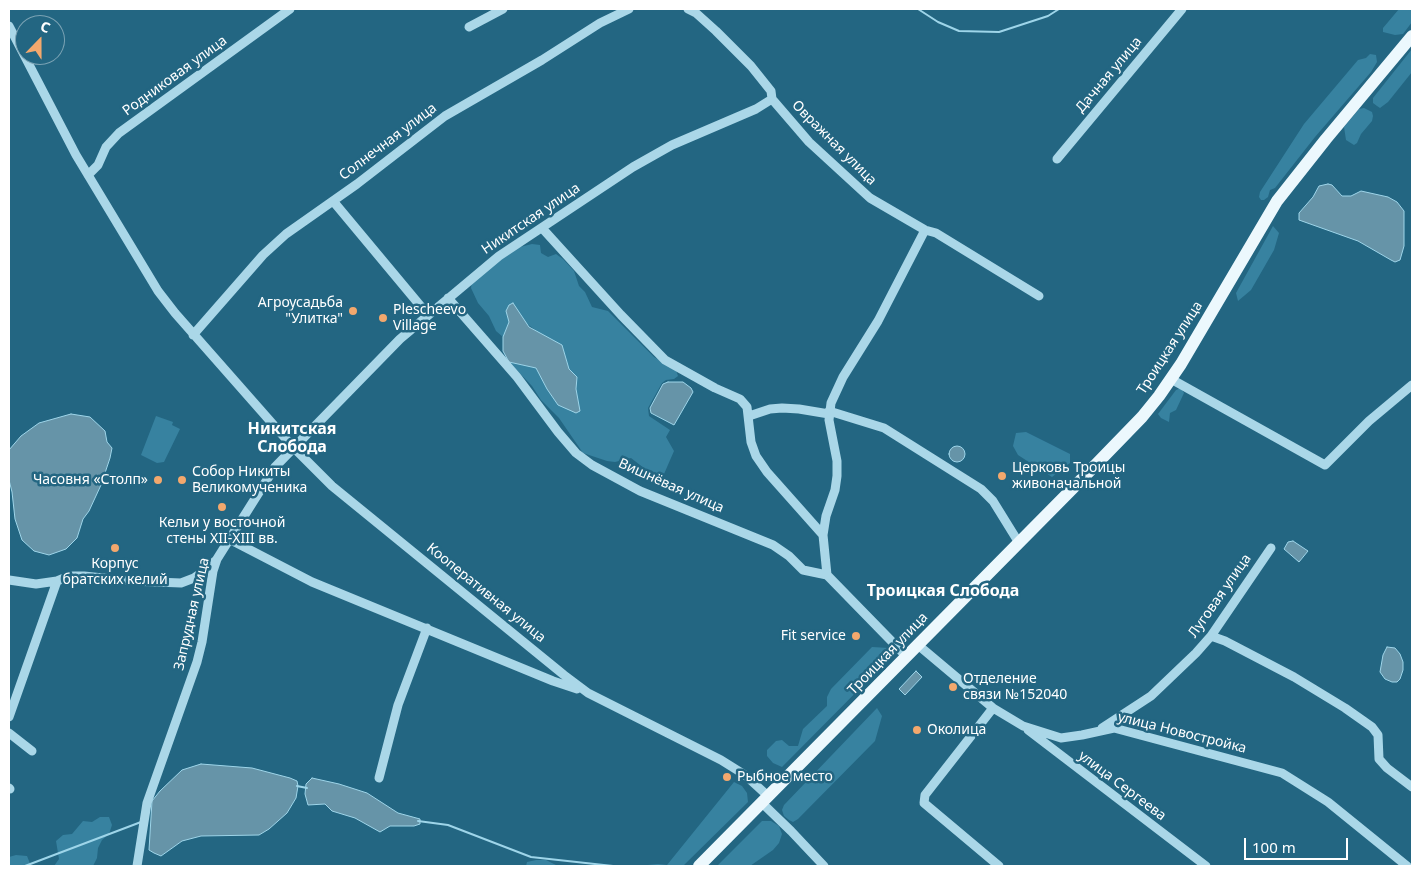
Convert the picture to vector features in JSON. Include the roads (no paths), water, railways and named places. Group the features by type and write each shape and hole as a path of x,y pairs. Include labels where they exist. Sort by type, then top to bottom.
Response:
{"main road":[{"name":"Троицкая улица","path":"699,866 1134,426 1171,379 1277,201 1320,146 1412,36"}],"street":[{"name":"Родниковая улица","path":"88,176 98,165 106,147 120,133 290,9"},
{"path":"469,26 503,9"},
{"name":"Солнечная улица","path":"193,335 264,255 286,234 333,201 445,116 600,24 629,9"},
{"name":"Овражная улица","path":"688,9 696,13 716,31 751,66 771,91 772,100 809,142 870,198 925,230 936,233 1039,296"},
{"name":"Дачная улица","path":"1057,159 1182,9"},
{"name":"Кооперативная улица","path":"9,26 88,176 158,291 193,335 293,447 332,486 588,693 721,760 745,775 766,800"},
{"name":"Никитская улица","path":"293,447 400,339 499,256 633,167 672,146 772,100"},
{"path":"333,201 428,315"},
{"path":"542,228 621,315 665,360 715,388 740,399 747,407 751,442 756,456 777,484 823,535"},
{"path":"906,656 827,575 823,535 837,476 837,461 829,412 836,391 878,321 925,230"},
{"name":"Вишнёвая улица","path":"448,298 517,378 576,453 592,465 640,491 773,545 789,556 803,570 827,575"},
{"path":"1171,379 1325,465 1369,421 1412,384"},
{"path":"749,416 770,409 799,409 829,412 884,428 981,489 993,501 1018,544"},
{"name":"Запрудная улица","path":"137,866 147,803 197,662 213,570 217,558 275,466 293,447"},
{"path":"229,539 312,582 553,681 588,693"},
{"name":"Луговая улица","path":"1095,732 1151,696 1178,671 1211,636 1271,548"},
{"path":"9,580 36,584 57,581 68,576 84,576 131,581 181,583 199,575 217,558"},
{"path":"9,717 57,581"},
{"path":"379,778 398,705 427,628"},
{"path":"1211,636 1225,641 1294,677 1372,727 1378,735 1379,758 1387,768 1412,787"},
{"name":"улица Новостройка","path":"918,645 993,708 1023,726 1061,738 1114,728 1282,773 1328,802 1407,866"},
{"path":"993,708 925,795 924,803 999,866"},
{"name":"улица Сергеева","path":"1023,726 1206,866"},
{"path":"9,733 32,750"},
{"path":"766,800 824,866"}],"waterway":[{"path":"918,9 938,22 959,31 999,32 1048,16 1059,9"},
{"path":"297,786 307,788"},
{"path":"418,821 448,825 531,857 613,866"},
{"path":"25,866 141,822"}],"place":[{"name":"Агроусадьба \"Улитка\"","path":"353,311"},
{"name":"Plescheevo Village","path":"383,318"},
{"name":"Церковь Троицы живоначальной","path":"1002,476"},
{"name":"Часовня «Столп»","path":"158,480"},
{"name":"Собор Никиты Великомученика","path":"182,480"},
{"name":"Кельи у восточной стены XII-XIII вв.","path":"222,507"},
{"name":"Корпус братских келий","path":"115,548"},
{"name":"Fit service","path":"856,636"},
{"name":"Отделение связи №152040","path":"953,687"},
{"name":"Околица","path":"917,730"},
{"name":"Рыбное место","path":"727,777"}],"district":[{"name":"Никитская Слобода","path":"292,438"},
{"name":"Троицкая Слобода","path":"943,591"}]}
